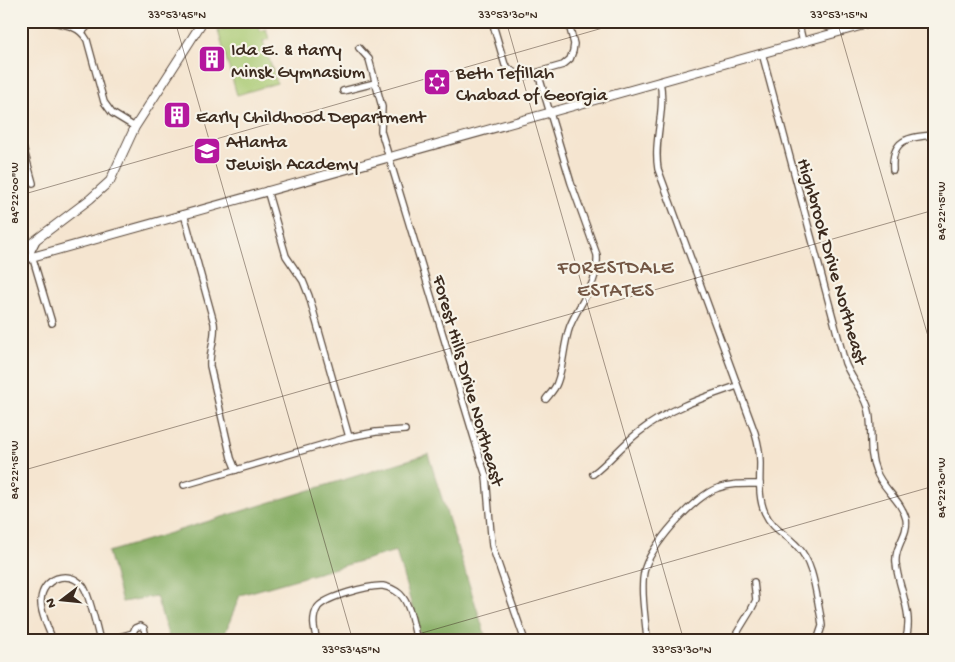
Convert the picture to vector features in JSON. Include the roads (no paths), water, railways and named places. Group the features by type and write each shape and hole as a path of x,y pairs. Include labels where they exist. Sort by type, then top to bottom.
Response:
{"street":[{"path":"44,21 82,32 87,40 104,102 112,113 135,127"},
{"path":"21,251 38,240 110,181 135,127 204,21"},
{"path":"494,28 502,59 510,70 525,76 563,65 570,59 574,44 568,21"},
{"path":"798,21 803,42"},
{"path":"21,260 874,22"},
{"path":"82,32 88,26"},
{"name":"Forest Hills Drive Northeast","path":"359,48 369,59 382,107 381,131 388,157 486,476 492,546 525,641"},
{"name":"Highbrook Drive Northeast","path":"762,53 845,362 868,408 871,452 874,466 880,481 901,509 906,519 906,532 897,549 896,560 909,617 909,628 905,641"},
{"path":"538,73 571,183 598,255 594,282 576,312 566,339 560,374 556,385 546,399"},
{"path":"660,82 662,108 656,149 658,169 758,443 762,504 768,520 778,531 796,545 809,566 822,618 822,626 817,641"},
{"path":"344,91 375,83"},
{"path":"893,170 893,156 899,144 910,137 934,135"},
{"path":"21,140 33,183"},
{"path":"267,190 286,256 303,281 309,296 349,437"},
{"path":"184,214 214,323 215,334 210,355 210,366 231,458 236,470"},
{"path":"38,240 31,252 52,323"},
{"path":"593,474 623,444 660,417 675,409 737,386"},
{"path":"184,485 349,437 376,432 405,430"},
{"path":"647,641 643,581 645,566 654,548 693,504 707,493 729,485 760,484"},
{"path":"53,641 41,599 46,584 64,576 75,580 84,587 100,641"},
{"path":"732,641 756,600 754,582"},
{"path":"317,641 314,618 319,606 323,602 333,597 380,586 392,589 403,598 417,641"},
{"path":"105,641 133,633 135,628 140,626 144,628 146,637 142,641 133,633"}],"place":[{"name":"Ida E. & Harry Minsk Gymnasium","path":"212,59"},
{"name":"Beth Tefillah Chabad of Georgia","path":"437,82"},
{"name":"Early Childhood Department","path":"177,115"},
{"name":"Atlanta Jewish Academy","path":"207,151"}],"district":[{"name":"FORESTDALE ESTATES","path":"616,278"}]}
